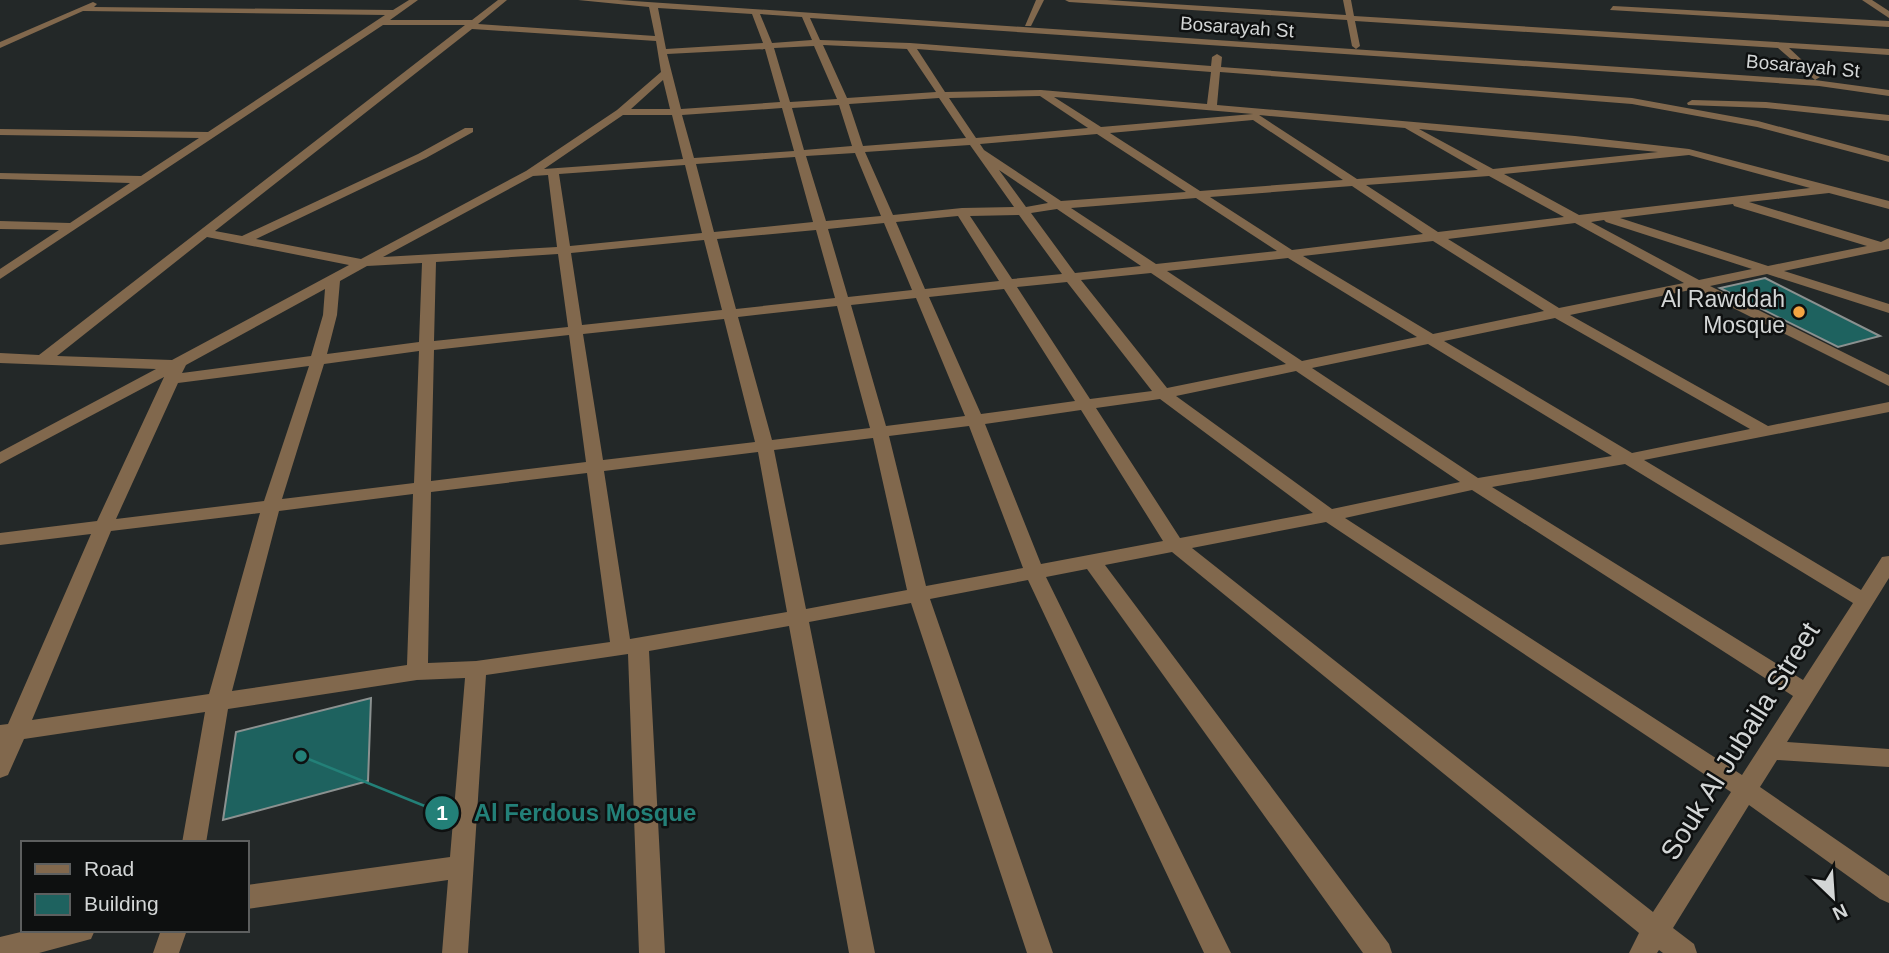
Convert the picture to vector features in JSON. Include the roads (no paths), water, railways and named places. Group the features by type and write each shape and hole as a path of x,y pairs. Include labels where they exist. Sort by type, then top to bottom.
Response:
{"street":[{"path":"0,37 102,0"},
{"path":"218,0 359,12"},
{"path":"0,275 414,0"},
{"path":"43,359 503,0"},
{"name":"Bosarayah St","path":"582,0 653,5 680,2 1028,24 1889,84"},
{"path":"1028,24 1040,0"},
{"path":"1069,0 1889,52"},
{"path":"1347,0 1356,46"},
{"path":"1866,0 1889,15"},
{"name":"Bosarayah St","path":"680,2 755,12 1819,83 1889,93"},
{"path":"0,45 85,4 394,13"},
{"path":"1610,4 1620,17"},
{"path":"1610,4 1889,24"},
{"path":"653,5 666,73 765,446 800,617 862,953"},
{"path":"755,12 769,46 784,106 800,152 880,432 918,594 1040,953"},
{"path":"805,15 820,43 859,150 975,420 1034,572 1218,953"},
{"path":"381,22 472,24 660,46 820,43 910,46 1632,101 1766,105 1889,118"},
{"path":"1628,26 1635,35"},
{"path":"1212,106 1218,43"},
{"path":"1780,45 1815,77"},
{"path":"910,46 976,147 1070,276 1163,394 1329,516 1745,789 1889,891"},
{"path":"0,459 174,372 332,278 530,173 621,113 666,73"},
{"path":"621,113 784,106 941,95 1041,93 1575,139 1689,152 1889,205"},
{"path":"1041,93 1103,130 1290,254 1626,459 1876,591"},
{"path":"1632,101 1758,124 1889,159"},
{"path":"530,173 800,152 976,147 1103,130 1277,113"},
{"path":"1255,117 1357,182 1435,237 1557,313 1765,431"},
{"path":"1402,124 1694,284 1889,382"},
{"path":"246,239 422,156 469,130"},
{"path":"0,132 211,135"},
{"path":"976,147 1475,484 1806,693"},
{"path":"205,233 359,263 564,250 890,218 962,212 1023,211 1059,205 1493,172 1689,152"},
{"path":"553,172 595,466 630,647 652,953"},
{"path":"0,176 143,180"},
{"path":"1875,201 1889,188"},
{"path":"0,358 43,359 174,372 318,360 921,292 1290,254 1830,189"},
{"path":"1732,201 1887,245"},
{"path":"962,212 1175,545 1684,953"},
{"path":"1603,217 1889,309"},
{"path":"0,225 72,227"},
{"path":"0,539 880,432 1163,394 1887,245"},
{"path":"417,672 429,259"},
{"path":"194,841 218,701 271,506 318,360 330,315 332,278"},
{"path":"0,768 8,732 174,372"},
{"path":"8,732 417,672 477,668 630,647 800,617 1329,516 1475,484 1626,459 1889,407"},
{"path":"1091,561 1379,953"},
{"name":"Souk Al Jubaila Street","path":"1642,953 1806,693 1876,591 1889,562"},
{"path":"455,953 477,668"},
{"path":"1770,750 1889,758"},
{"path":"248,897 461,867"},
{"path":"0,950 74,932"},
{"path":"166,953 173,932"}],"place":[{"name":"Al Rawddah Mosque","path":"1799,312"},
{"name":"Al Ferdous Mosque","path":"301,756"}]}
